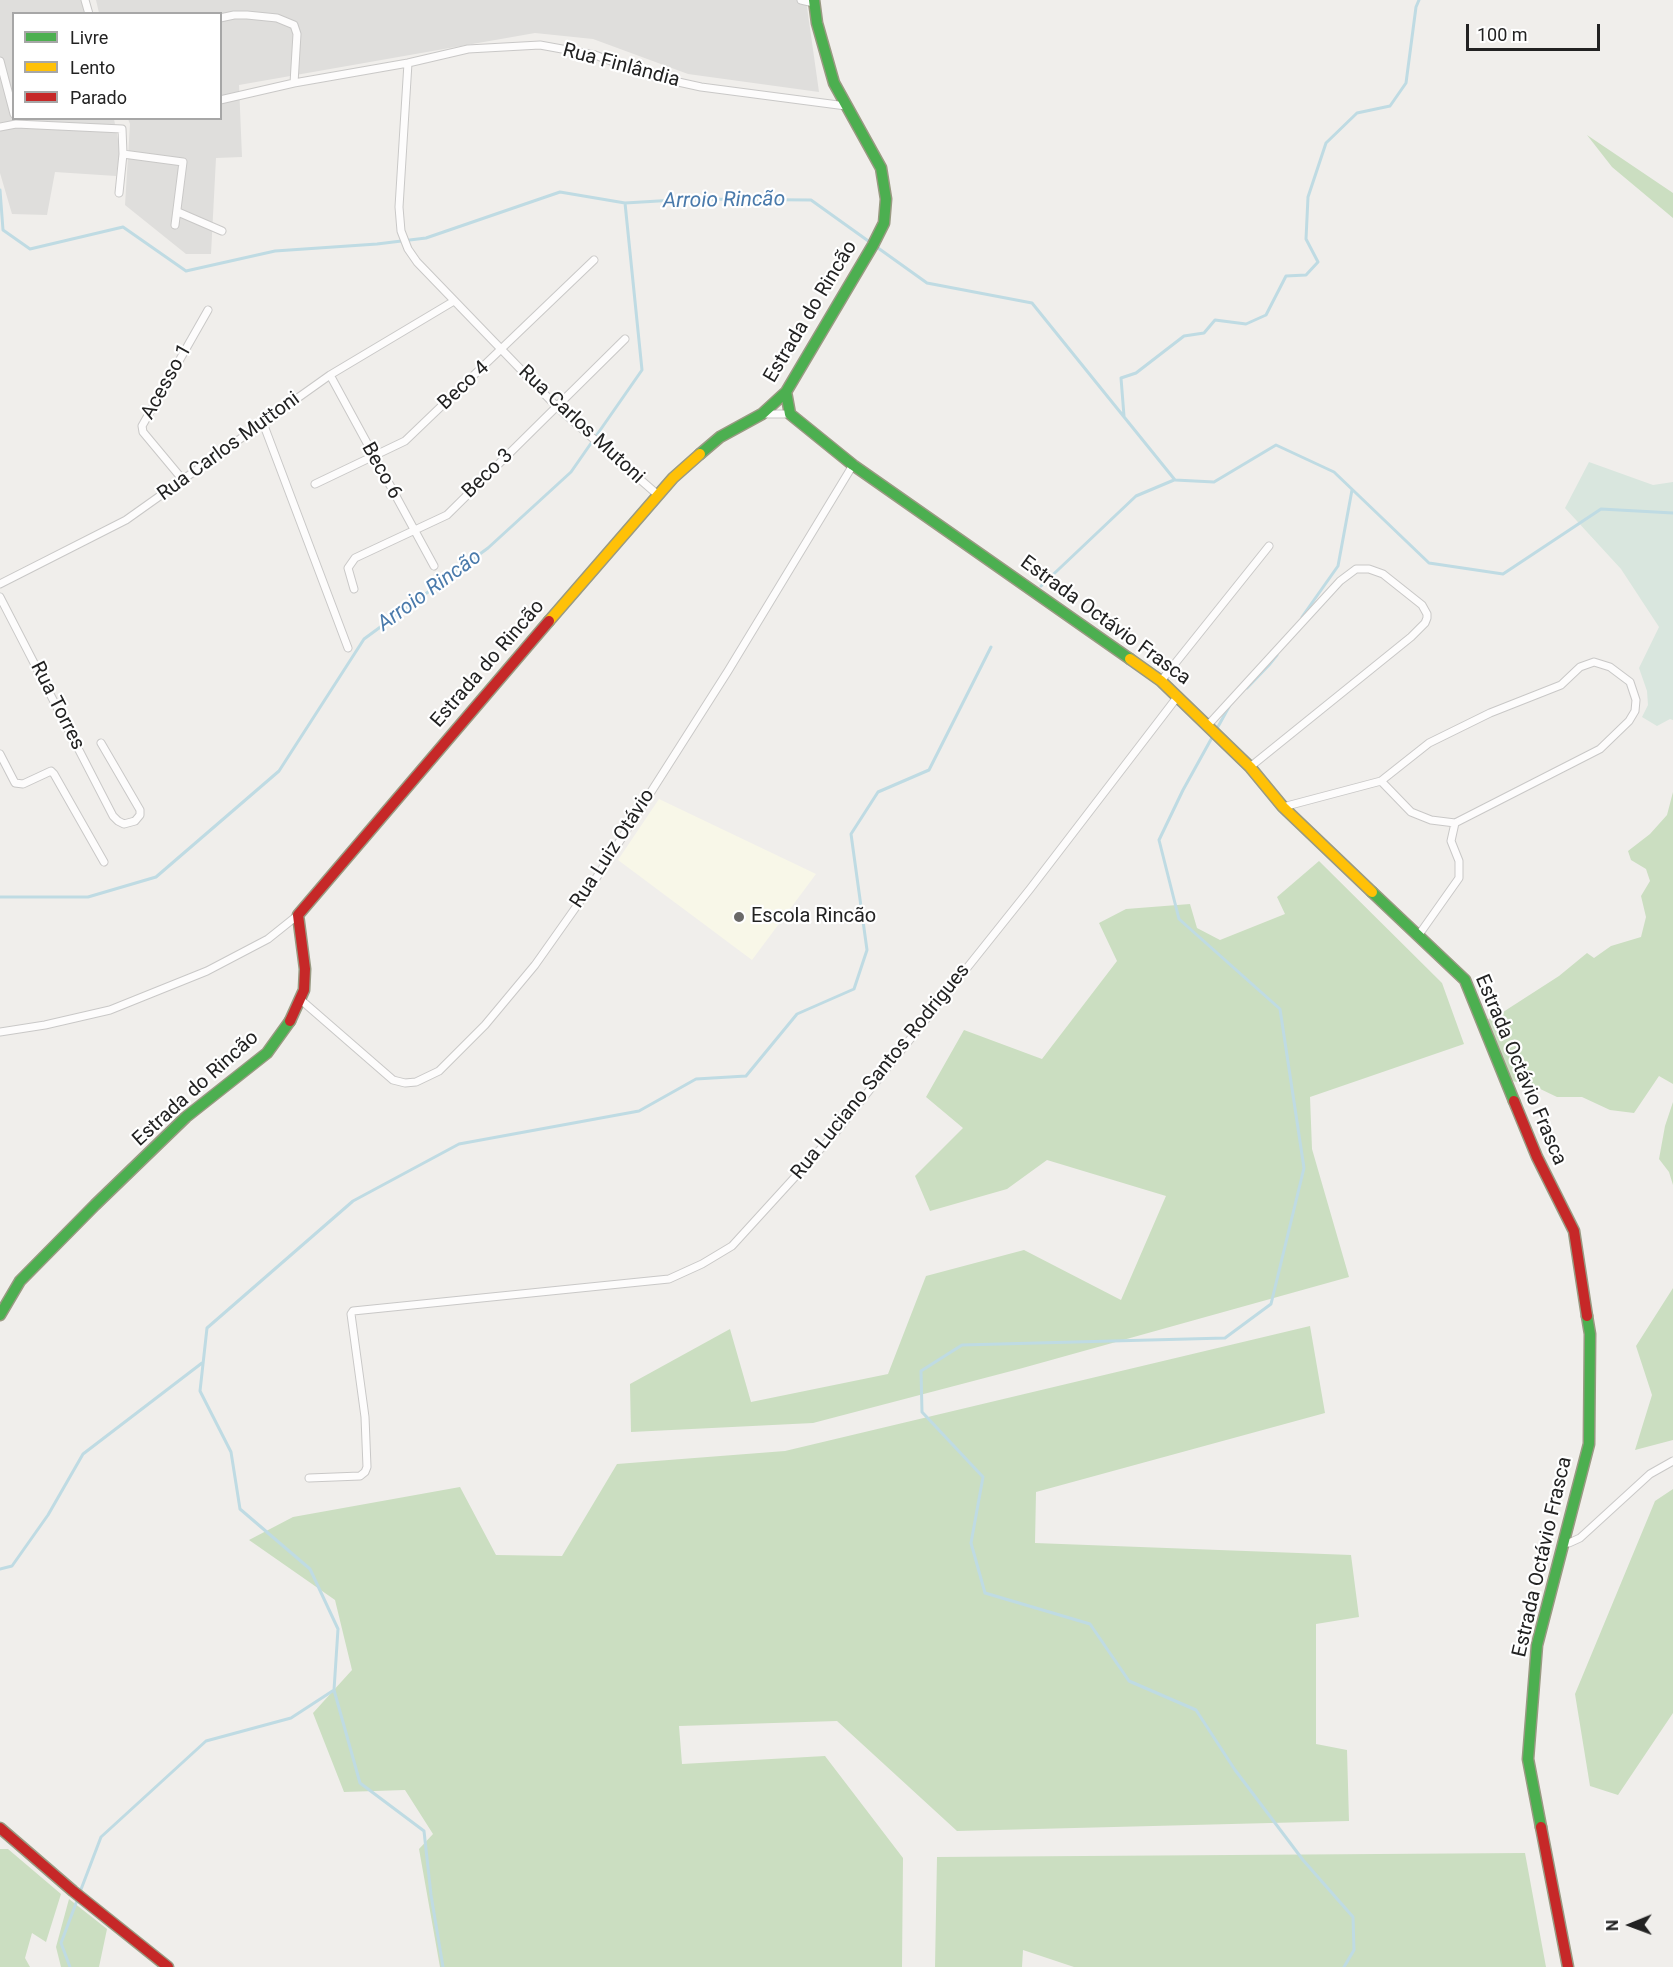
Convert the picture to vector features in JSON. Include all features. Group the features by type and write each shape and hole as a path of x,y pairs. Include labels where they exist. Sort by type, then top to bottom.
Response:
{"street":[{"path":"801,0 814,2"},
{"name":"Estrada do Rincão","path":"0,1315 20,1281 95,1205 186,1118 267,1053 287,1028 301,1000 305,969 298,915 673,478 720,437 762,414 786,392 884,223 886,199 881,168 834,83 817,23 814,2"},
{"path":"222,18 247,15 277,18 294,25 297,34 294,83"},
{"name":"Rua Finlândia","path":"222,100 468,49 540,45 595,55 651,76 701,87 846,106"},
{"path":"0,61 12,107"},
{"name":"Rua Carlos Mutoni","path":"408,63 399,207 402,231 408,249 417,262 557,407 658,495"},
{"path":"26,120 122,129"},
{"path":"119,193 123,154 120,120"},
{"path":"123,154 183,162 175,225"},
{"path":"178,212 222,231"},
{"name":"Beco 4","path":"315,484 405,441 594,261"},
{"name":"Rua Carlos Muttoni","path":"0,584 126,520 330,375 454,301"},
{"name":"Acesso 1","path":"183,480 143,432 142,426 208,310"},
{"name":"Beco 3","path":"354,589 348,568 350,562 447,514 625,339"},
{"name":"Beco 6","path":"330,375 434,566"},
{"path":"762,414 790,414 786,392"},
{"name":"Estrada Octávio Frasca","path":"790,414 853,465 1161,681 1250,767 1283,807 1465,980 1537,1157 1574,1231 1590,1334 1589,1444 1537,1645 1528,1758 1568,1967"},
{"path":"263,423 348,648"},
{"name":"Rua Luiz Otávio","path":"301,1000 393,1080 405,1083 416,1082 439,1071 485,1025 535,965 593,883 728,671 853,465"},
{"path":"1161,681 1269,546"},
{"path":"1208,725 1340,580 1356,569 1370,569 1383,574 1422,605 1427,618 1411,637 1250,767"},
{"name":"Rua Torres","path":"0,597 113,816 124,824 135,820 140,815 140,810 101,744"},
{"path":"1283,807 1381,781 1429,743 1490,713 1562,685 1580,667 1594,662 1610,667 1630,682 1636,700 1635,711 1629,722 1600,749 1455,823 1431,820 1411,812 1381,781"},
{"name":"Rua Luciano Santos Rodrigues","path":"309,1478 360,1476 367,1467 352,1311 669,1279 702,1264 732,1246 836,1132 1022,898 1178,696"},
{"path":"0,754 15,783 23,784 51,771 54,774 104,862"},
{"path":"1418,936 1459,878 1459,861 1451,841 1455,823"},
{"path":"0,1032 45,1025 110,1010 207,971 267,939 298,915"},
{"path":"1563,1543 1580,1538 1650,1474 1673,1461"},
{"path":"0,1828 73,1891 168,1967"}],"shaded area":[{"path":"0,0 81,0 85,12 12,12 12,120 114,120 120,150 116,176 55,172 47,215 12,214 0,173"},
{"path":"96,0 806,0 819,92 688,74 593,39 535,33 239,85 242,157 216,158 211,254 186,254 125,205 128,120 222,120 222,12 99,12"},
{"path":"1589,462 1653,485 1673,482 1673,720 1670,719 1657,726 1642,717 1648,705 1647,691 1639,668 1659,627 1621,569 1565,508"},
{"name":"Escola Rincão","path":"659,799 816,874 752,960 618,860"}],"green space":[{"path":"1587,135 1673,193 1673,218 1612,167"},
{"path":"1673,792 1673,1084 1659,1076 1634,1113 1610,1110 1582,1097 1557,1097 1534,1086 1512,1081 1486,1020 1500,1014 1559,976 1587,953 1594,958 1611,946 1641,937 1646,917 1641,896 1650,881 1646,869 1631,860 1628,851 1650,834 1667,815"},
{"path":"1319,861 1442,983 1464,1044 1310,1097 1312,1149 1349,1277 1019,1369 813,1423 631,1432 630,1384 730,1329 751,1402 888,1374 926,1276 1024,1250 1121,1300 1166,1196 1047,1160 1007,1189 930,1211 915,1176 963,1128 926,1097 964,1030 1042,1059 1117,961 1099,923 1126,909 1190,904 1197,928 1220,940 1285,914 1277,897"},
{"path":"1673,1102 1673,1185 1669,1172 1659,1159 1665,1126"},
{"path":"1673,1288 1673,1440 1635,1450 1652,1395 1636,1346"},
{"path":"1310,1326 1325,1413 1036,1492 1035,1543 1351,1555 1359,1617 1316,1624 1316,1744 1347,1750 1349,1821 957,1831 837,1721 679,1726 682,1764 825,1756 903,1858 902,1967 440,1967 419,1849 433,1834 405,1790 344,1792 313,1713 352,1670 335,1600 249,1540 293,1517 460,1487 496,1555 562,1556 617,1464 785,1451"},
{"path":"1673,1489 1673,1713 1618,1795 1590,1786 1575,1694 1655,1501"},
{"path":"0,1849 8,1849 61,1894 46,1942 32,1933 25,1958 30,1967 0,1967"},
{"path":"1525,1853 1546,1967 1074,1967 1023,1950 1022,1967 935,1967 937,1857"},
{"path":"69,1899 107,1929 99,1967 61,1967 56,1947"}],"waterway":[{"path":"1124,416 1121,378 1136,373 1184,336 1204,333 1215,320 1246,324 1266,315 1286,276 1306,275 1318,262 1306,239 1308,197 1326,143 1357,113 1390,106 1406,83 1416,7 1419,0"},
{"path":"0,190 3,230 30,249 123,227 186,271 275,251 426,238 560,192 625,203"},
{"name":"Arroio Rincão","path":"0,897 88,897 156,877 279,771 364,639 488,548 571,472 642,370 625,203 692,199 811,200 927,283 1032,303 1175,480 1214,482 1276,445 1334,472 1429,563 1503,574 1601,509 1673,513"},
{"path":"1041,586 1136,496 1174,480"},
{"path":"1302,617 1338,566 1352,490"},
{"path":"443,1967 431,1895 424,1831 360,1783 334,1690 338,1629 310,1569 240,1509 231,1452 200,1391 207,1328 353,1201 459,1144 639,1111 696,1079 746,1076 797,1014 854,989 867,950 851,834 878,792 929,770 991,647"},
{"path":"1247,688 1277,655"},
{"path":"1230,705 1183,790 1159,840 1179,919 1280,1009 1304,1168 1271,1304 1225,1338 962,1345 921,1371 922,1412 983,1477 971,1543 985,1593 1090,1624 1129,1681 1196,1710 1235,1770 1303,1860 1353,1917 1354,1950 1344,1967"},
{"path":"0,1569 12,1566 48,1515 83,1454 202,1363"},
{"path":"80,1892 101,1837 206,1741 291,1718 334,1690"},
{"path":"70,1967 61,1943 78,1898"}],"traffic: fast":[{"path":"700,454 720,437 762,414 786,392 884,223 886,199 881,168 834,83 817,23 814,0"},
{"path":"786,392 790,414 853,465 1130,659"},
{"path":"1372,892 1465,980 1514,1101"},
{"path":"0,1315 20,1281 186,1117 267,1053 290,1021"},
{"path":"1541,1827 1528,1759 1537,1645 1589,1444 1590,1334 1587,1316"}],"traffic: slow":[{"path":"549,621 673,478 700,454"},
{"path":"1130,659 1161,681 1250,767 1283,807 1372,892"}],"traffic: jam":[{"path":"290,1021 304,990 305,969 298,915 549,621"},
{"path":"1514,1101 1537,1157 1574,1231 1587,1316"},
{"path":"1541,1827 1568,1967"},
{"path":"0,1828 73,1891 168,1967"}],"place":[{"name":"Escola Rincão","path":"739,917"}]}
